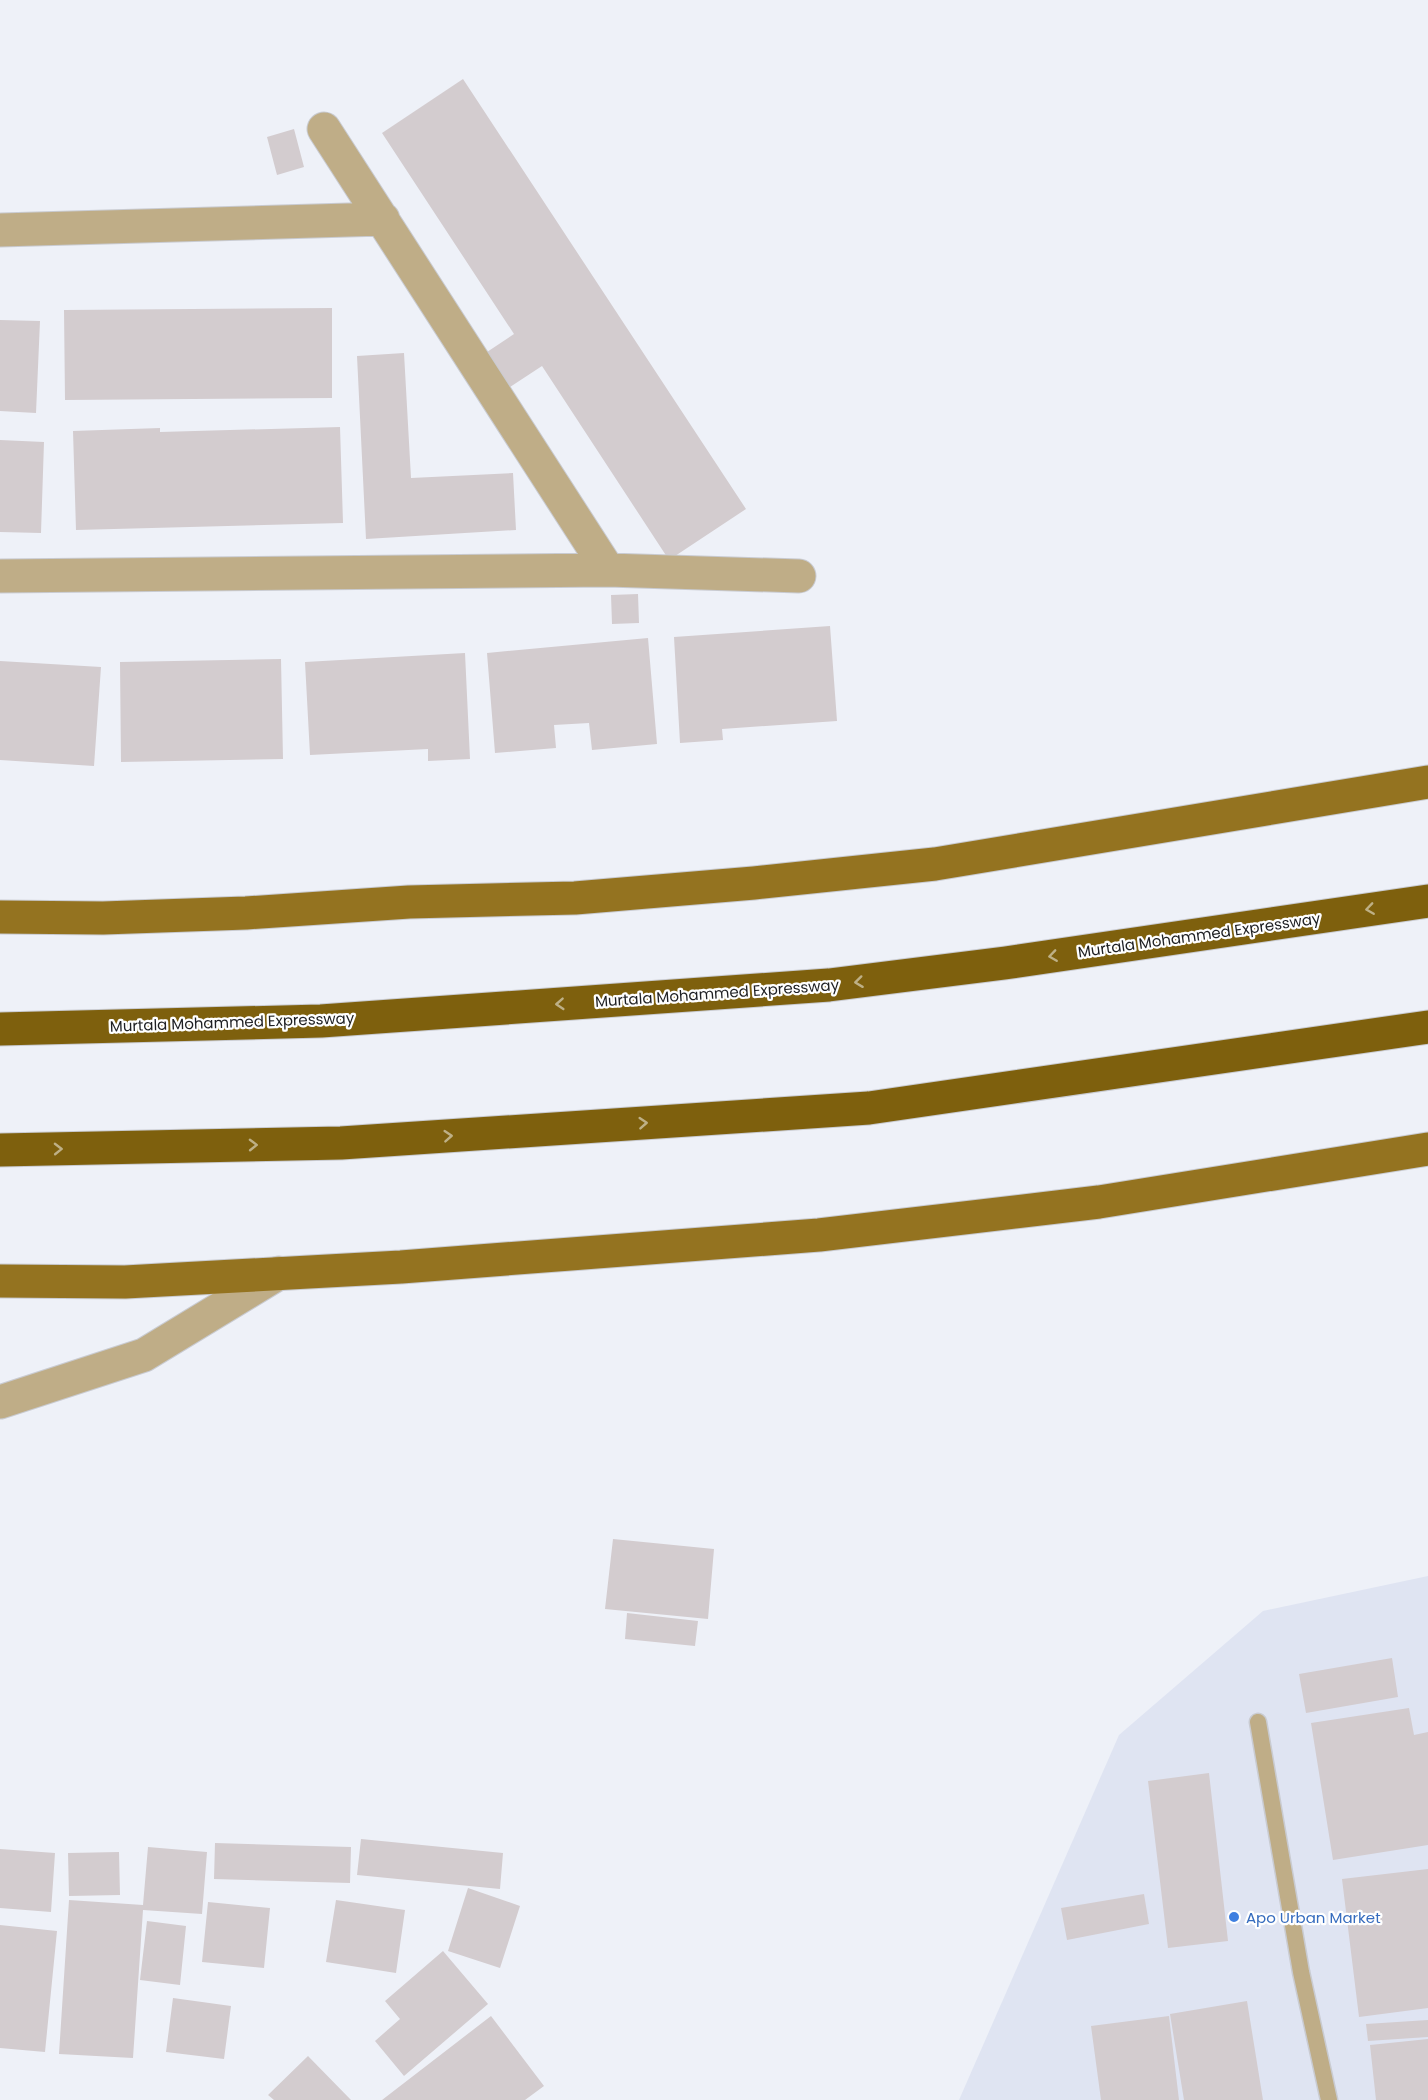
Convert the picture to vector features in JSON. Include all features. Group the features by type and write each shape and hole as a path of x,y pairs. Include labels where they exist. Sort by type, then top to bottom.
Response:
{"highway":[{"name":"Murtala Mohammed Expressway","path":"0,1029 321,1022 829,985 1005,963 1428,901"},
{"path":"0,1150 341,1143 869,1108 1428,1028"}],"main road":[{"path":"0,918 103,918 246,913 409,902 575,898 754,883 935,864 1428,782"},
{"path":"0,1281 125,1282 402,1267 819,1234 1099,1202 1428,1149"}],"street":[{"path":"324,129 608,570"},
{"path":"0,230 383,219"},
{"path":"0,576 608,570 799,576"},
{"path":"0,1402 144,1355 279,1273"}],"lane":[{"path":"1258,1722 1300,1972 1329,2100"}],"shaded area":[{"name":"Apo Urban Market","path":"1428,1576 1428,2100 959,2100 1119,1735 1263,1611"}],"building":[{"path":"463,79 746,509 669,560 542,366 510,387 487,352 514,334 382,133"},
{"path":"294,129 304,167 277,175 267,137"},
{"path":"332,308 332,398 65,400 64,310"},
{"path":"0,320 40,321 36,413 0,411"},
{"path":"404,353 411,478 513,473 516,530 366,539 357,356"},
{"path":"340,427 343,523 76,530 73,431 160,428 160,432"},
{"path":"0,440 44,442 41,533 0,532"},
{"path":"638,594 639,623 612,624 611,595"},
{"path":"830,626 837,721 722,729 723,740 680,743 674,637"},
{"path":"648,638 657,744 592,750 589,723 554,725 556,748 495,753 487,653"},
{"path":"465,653 470,759 428,761 428,749 310,755 305,662"},
{"path":"281,659 283,759 121,762 120,662"},
{"path":"0,661 101,667 94,766 0,760"},
{"path":"613,1539 714,1549 708,1619 605,1609"},
{"path":"627,1613 698,1621 695,1646 625,1639"},
{"path":"1392,1658 1398,1697 1306,1713 1299,1674"},
{"path":"1409,1708 1414,1735 1428,1732 1428,1845 1333,1860 1311,1723"},
{"path":"1209,1773 1228,1941 1168,1948 1148,1781"},
{"path":"361,1839 503,1853 500,1889 357,1875"},
{"path":"215,1843 351,1847 350,1883 214,1879"},
{"path":"148,1847 207,1852 202,1914 143,1910 133,2058 59,2054 69,1900 143,1905"},
{"path":"0,1849 55,1853 51,1912 0,1908"},
{"path":"119,1852 120,1895 69,1896 68,1853"},
{"path":"1428,1869 1428,2008 1359,2017 1342,1879"},
{"path":"468,1888 520,1906 500,1968 448,1951"},
{"path":"1144,1894 1149,1924 1067,1940 1061,1908"},
{"path":"336,1900 405,1910 396,1973 326,1962"},
{"path":"208,1902 270,1908 264,1968 202,1962"},
{"path":"147,1921 186,1926 180,1985 140,1980"},
{"path":"0,1925 57,1931 45,2052 0,2048"},
{"path":"443,1951 488,2004 404,2076 375,2041 400,2019 385,2001"},
{"path":"173,1998 231,2006 224,2059 166,2052"},
{"path":"1247,2001 1263,2100 1184,2100 1170,2014"},
{"path":"491,2016 544,2086 525,2100 382,2100"},
{"path":"1169,2016 1179,2100 1101,2100 1091,2026"},
{"path":"1428,2020 1428,2037 1368,2041 1366,2024"},
{"path":"1428,2039 1428,2100 1376,2100 1370,2045"},
{"path":"308,2056 351,2100 274,2100 268,2095"}],"place":[{"name":"Apo Urban Market","path":"1234,1917"}]}
